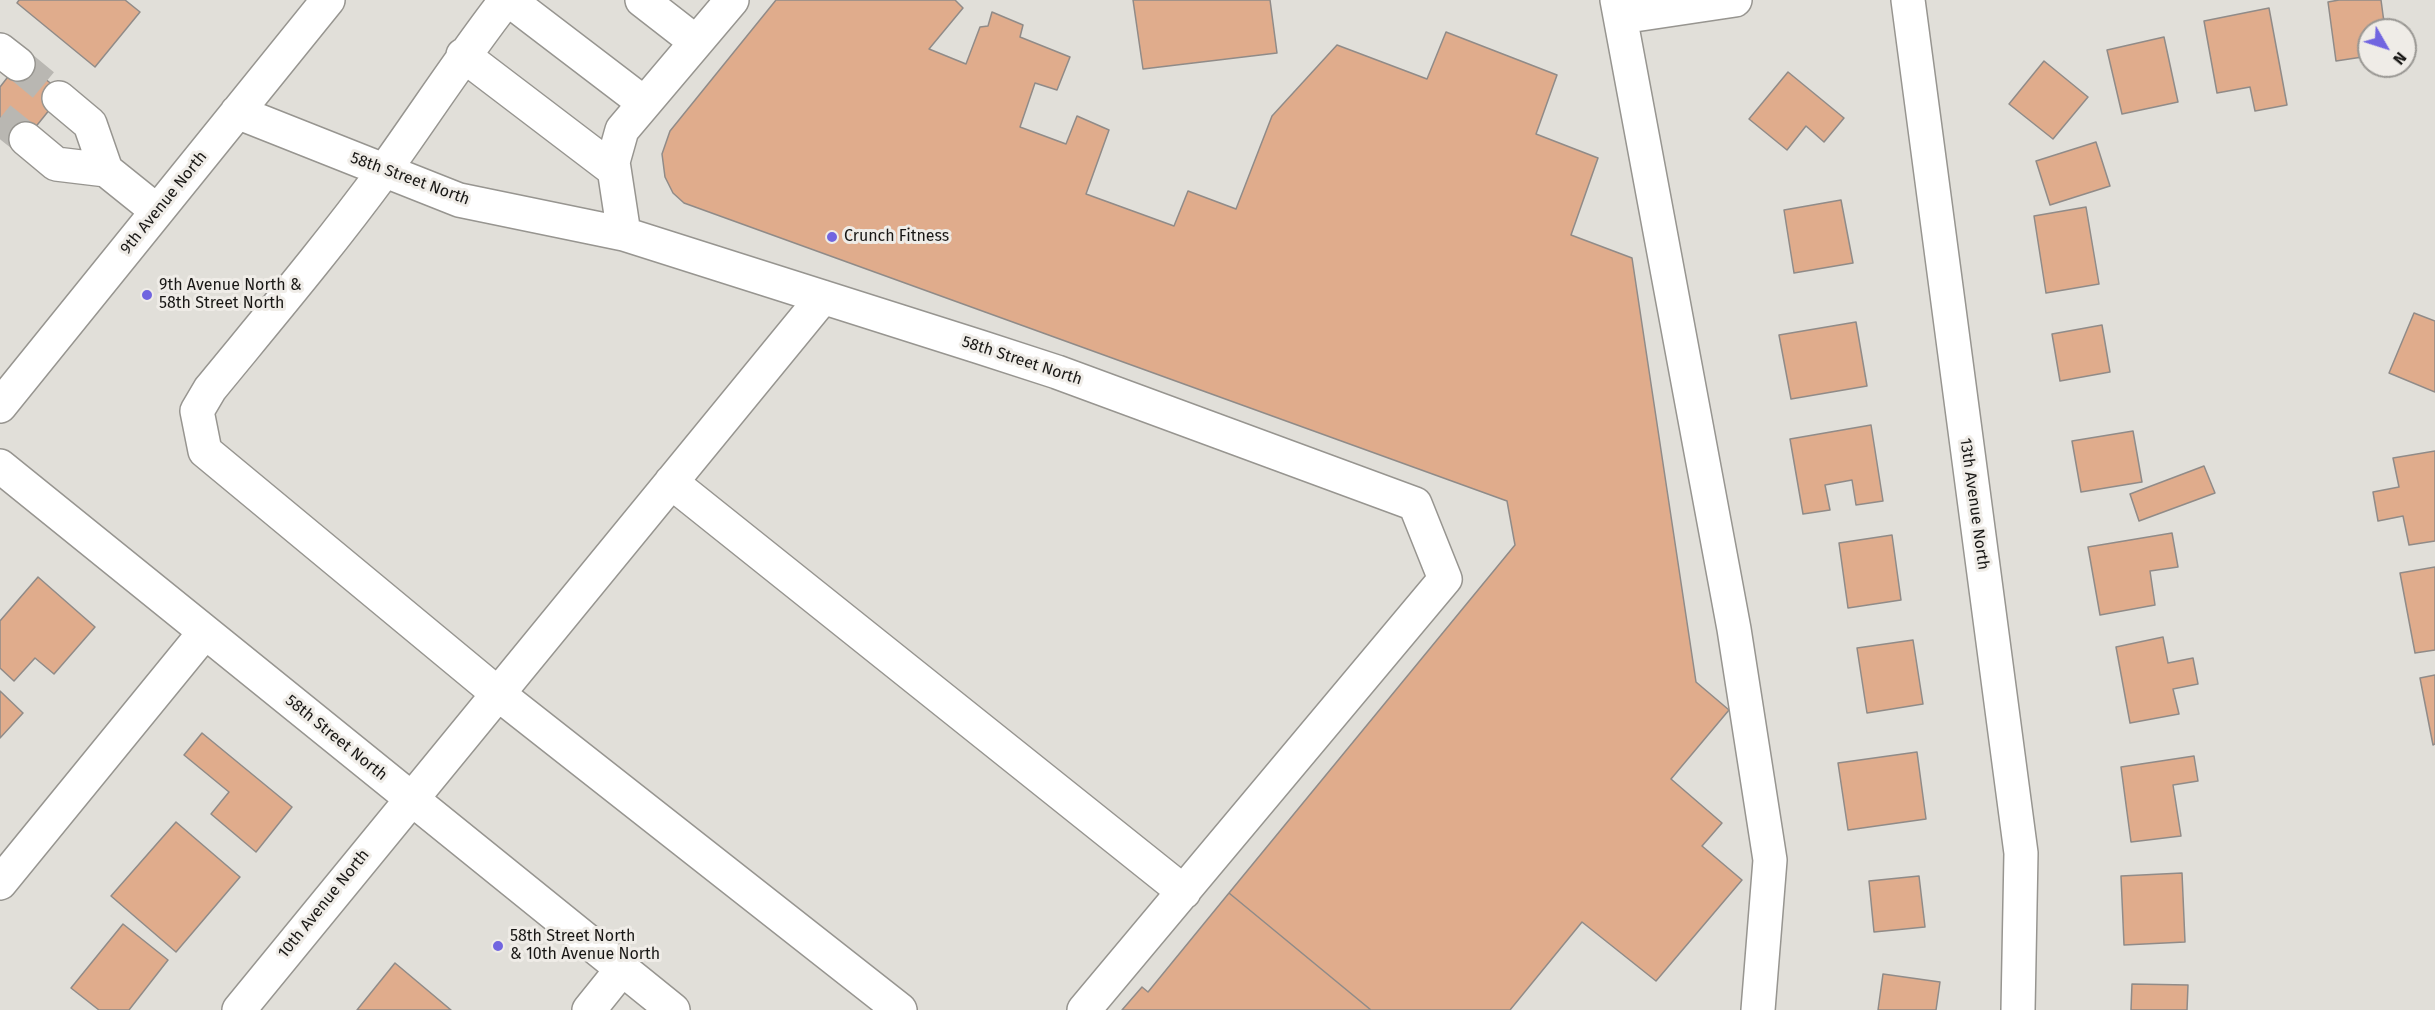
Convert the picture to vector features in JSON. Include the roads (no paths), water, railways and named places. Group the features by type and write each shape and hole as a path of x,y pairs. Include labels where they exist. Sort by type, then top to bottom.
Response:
{"street":[{"name":"9th Avenue North","path":"0,406 328,0"},
{"path":"644,103 508,0 463,55 384,170 318,258 210,389 197,411 205,451 497,693 900,1010"},
{"path":"642,0 696,42"},
{"path":"624,234 613,162 622,130 732,0"},
{"path":"1735,0 1619,9 1734,628 1770,860 1758,1010"},
{"name":"13th Avenue North","path":"1908,0 2020,853 2018,1010"},
{"path":"463,55 614,170"},
{"path":"59,98 90,124 106,170"},
{"name":"58th Street North","path":"237,112 459,200 624,234 823,297 1057,372 1415,504 1445,579 1184,892"},
{"path":"26,139 56,164 106,170 157,211"},
{"name":"10th Avenue North","path":"239,1010 410,798 823,297"},
{"name":"58th Street North","path":"0,466 673,1010"},
{"path":"671,482 1184,892 1084,1010"},
{"path":"0,883 205,632"},
{"path":"589,1010 622,969"}],"tunnel":[{"path":"18,64 59,98"},
{"path":"0,118 26,139"}],"place":[{"name":"Crunch Fitness","path":"832,237"},
{"name":"9th Avenue North & 58th Street North","path":"147,295"},
{"name":"58th Street North & 10th Avenue North","path":"498,946"}]}
